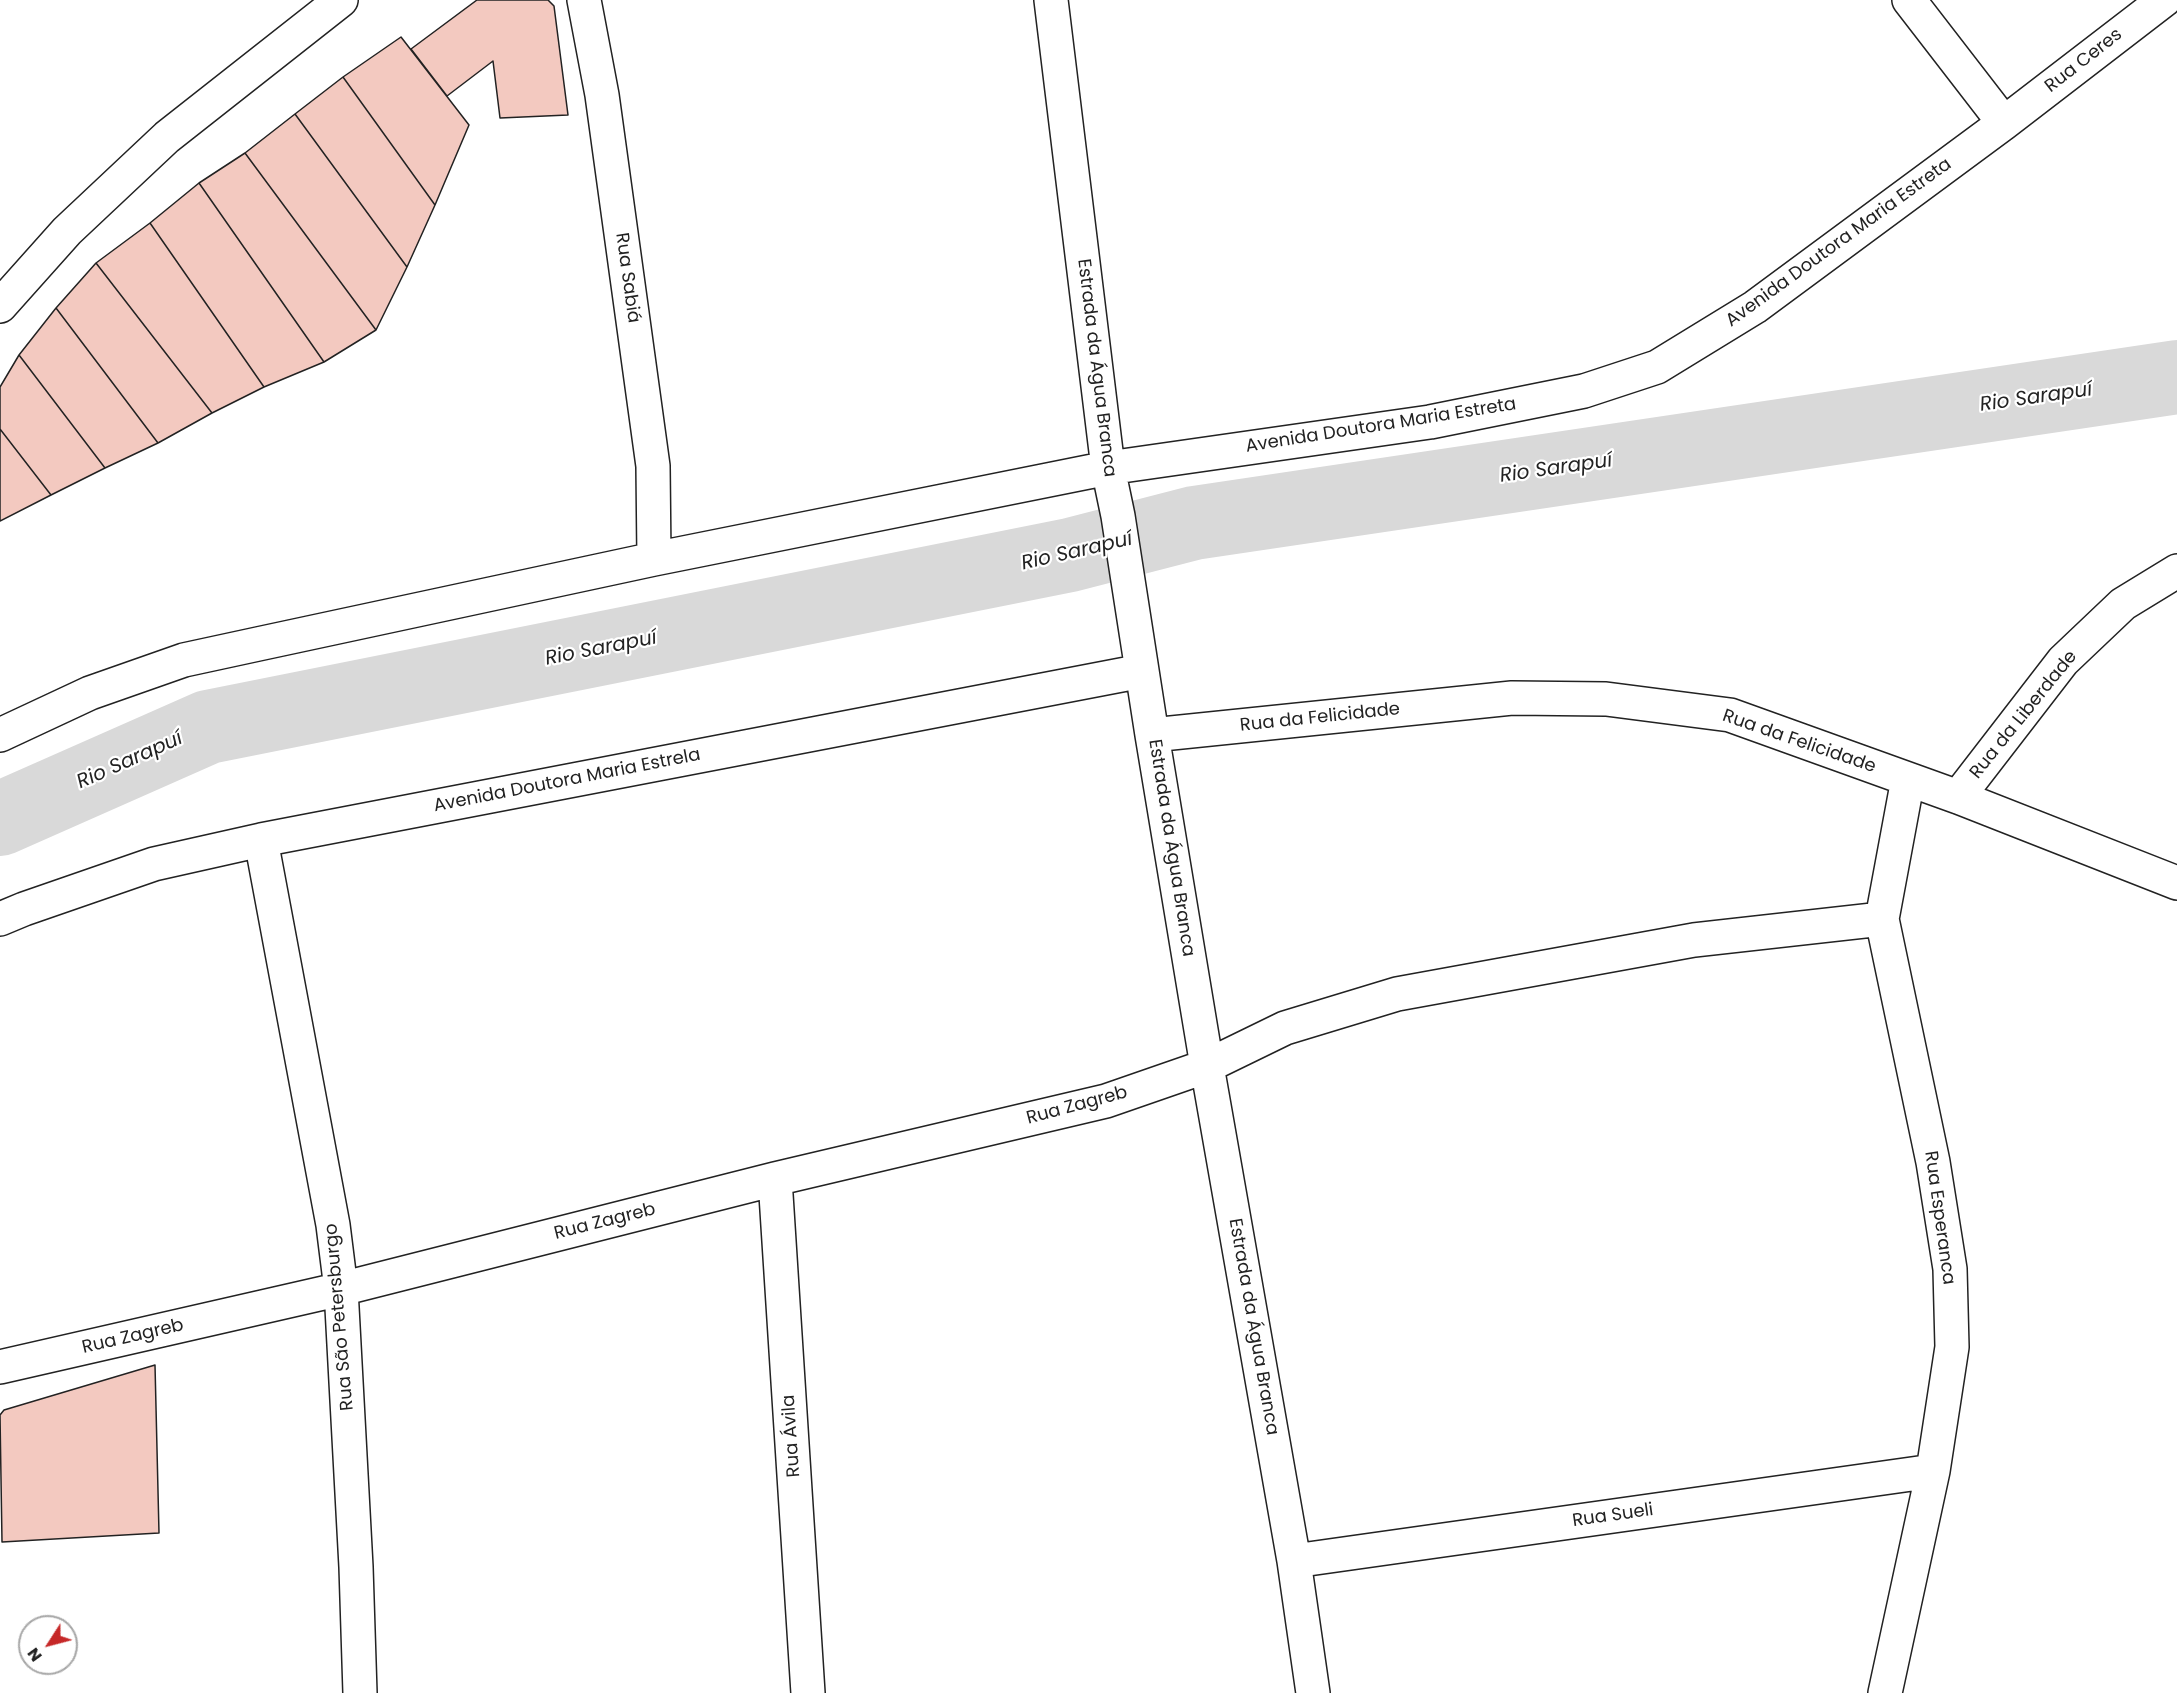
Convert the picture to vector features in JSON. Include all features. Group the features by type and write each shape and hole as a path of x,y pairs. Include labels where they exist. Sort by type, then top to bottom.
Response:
{"street":[{"path":"0,306 67,231 167,137 341,0"},
{"name":"Rua Sabiá","path":"584,0 602,95 653,466 654,559"},
{"name":"Estrada da Água Branca","path":"1051,0 1108,468 1118,516 1207,1066 1294,1561 1313,1693"},
{"path":"1909,0 2004,123"},
{"name":"Rua Ceres","path":"2004,123 2164,0"},
{"name":"Avenida Doutora Maria Estreta","path":"1108,468 1430,422 1584,391 1657,367 1697,345 1755,307 2004,123"},
{"path":"0,735 90,693 184,660 654,559 1108,468"},
{"name":"Rua da Liberdade","path":"1958,797 2063,661 2123,604 2177,571"},
{"name":"Avenida Doutora Maria Estrela","path":"0,919 154,864 261,840 1142,671"},
{"name":"Rua da Felicidade","path":"1152,735 1512,699 1606,699 1730,715 1958,797 2177,883"},
{"name":"Rua Esperanca","path":"1885,1693 1933,1471 1952,1347 1950,1269 1932,1162 1882,919 1908,779"},
{"name":"Rua São Petersburgo","path":"261,840 333,1224 341,1290 356,1567 360,1693"},
{"name":"Rua Zagreb","path":"0,1367 341,1290 775,1179 1106,1101 1207,1066 1285,1028 1397,994 1694,940 1882,919"},
{"name":"Rua Ávila","path":"775,1179 808,1693"},
{"name":"Rua Sueli","path":"1294,1561 1933,1471"}],"building":[{"path":"477,0 548,0 554,6 568,115 500,118 493,61 447,96 411,49"},
{"path":"401,37 469,125 435,205 343,77"},
{"path":"343,77 435,205 407,267 295,114"},
{"path":"295,114 407,267 376,330 245,153"},
{"path":"245,153 376,330 324,362 199,183"},
{"path":"199,183 324,362 264,387 150,223"},
{"path":"150,223 264,387 212,413 96,263"},
{"path":"96,263 212,413 158,443 56,308"},
{"path":"56,308 158,443 105,468 19,355"},
{"path":"19,355 105,468 51,495 0,429 0,387"},
{"path":"0,429 51,495 0,521"},
{"path":"155,1365 159,1533 2,1542 0,1415 4,1410"}],"waterway":[{"name":"Rio Sarapuí","path":"0,819 208,727 1070,555 1194,523 2177,377"}]}
